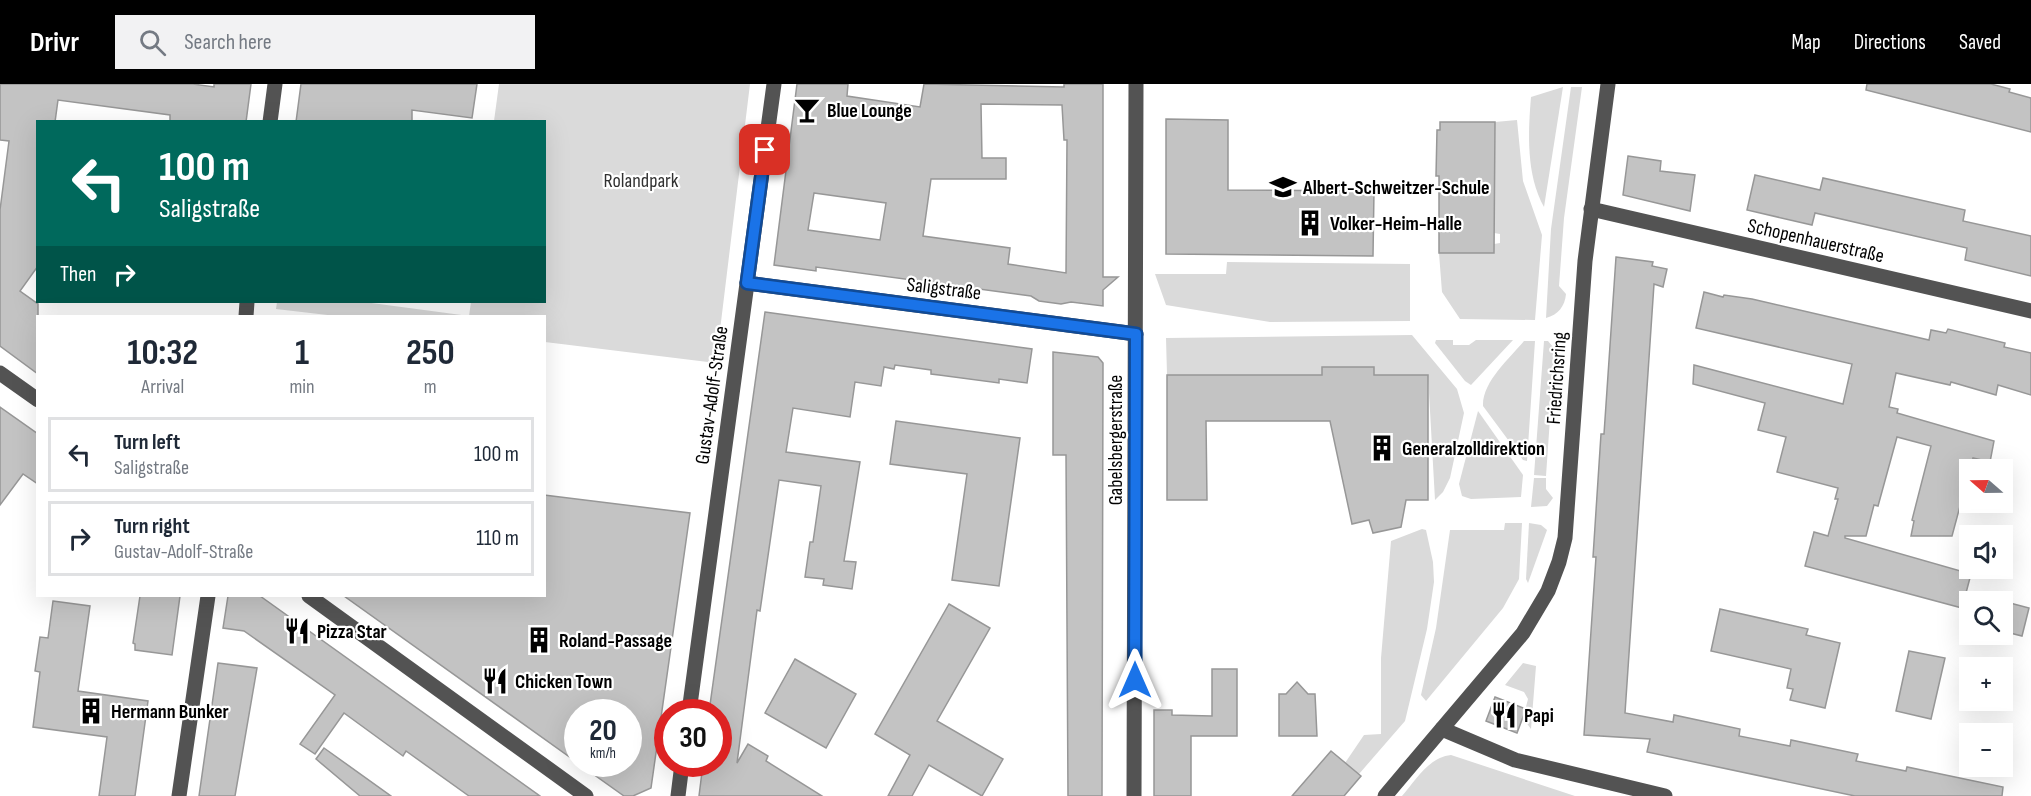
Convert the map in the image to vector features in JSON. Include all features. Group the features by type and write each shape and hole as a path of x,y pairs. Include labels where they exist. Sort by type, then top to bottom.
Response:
{"street":[{"path":"270,120 275,84"},
{"name":"Gustav-Adolf-Straße","path":"691,699 774,84"},
{"name":"Gabelsbergerstraße","path":"1134,796 1136,84"},
{"name":"Friedrichsring","path":"1384,796 1502,661 1532,620 1559,562 1570,484 1591,209 1608,84"},
{"name":"Schopenhauerstraße","path":"1591,209 2031,311"},
{"name":"Saligstraße","path":"747,283 1136,334"},
{"path":"0,373 36,399"},
{"path":"179,796 208,597"},
{"path":"310,597 586,796"},
{"path":"1442,729 1515,760 1665,796"},
{"path":"678,796 680,777"}],"green space":[{"name":"Rolandpark","path":"499,84 750,84 716,363 546,342 546,315 469,315 471,303 546,303 546,120 494,120"},
{"path":"1563,87 1544,207 1538,195 1531,168 1529,125 1531,97"},
{"path":"1571,87 1582,87 1564,218 1559,286 1566,294 1560,309 1554,315 1546,318 1551,229"},
{"path":"1517,120 1523,181 1542,235 1535,320 1460,319 1442,292 1439,253 1494,253 1494,244 1500,243 1500,234 1494,233 1495,122"},
{"path":"1227,262 1410,264 1410,321 1270,322 1166,305 1155,274 1226,274"},
{"path":"277,303 372,303 462,315 327,315 276,309"},
{"path":"1412,335 1457,389 1464,413 1450,478 1443,492 1435,500 1428,375 1374,375 1373,367 1322,367 1322,375 1167,375 1166,338"},
{"path":"1436,340 1453,340 1453,345 1469,345 1476,340 1513,340 1471,385 1465,381 1435,343"},
{"path":"1524,341 1535,341 1527,461 1523,460 1483,406 1487,388 1492,379"},
{"path":"1544,341 1548,341 1562,358 1562,365 1553,375 1546,476 1534,475"},
{"path":"1478,411 1523,475 1521,497 1471,499 1462,496 1459,484"},
{"path":"1534,478 1546,478 1546,489 1553,498 1547,506 1531,507"},
{"path":"1505,523 1522,523 1519,579 1503,608 1426,701 1421,695 1436,628 1450,530 1504,530"},
{"path":"1529,523 1541,525 1547,530 1528,583 1526,579"},
{"path":"1422,529 1426,530 1433,562 1434,582 1427,629 1405,721 1359,774 1345,763 1364,735 1381,734 1381,658 1391,541"},
{"path":"1523,663 1536,666 1531,729 1523,718 1528,699 1524,692 1505,685"},
{"path":"1451,755 1575,796 1402,796 1430,765 1436,760"}],"building":[{"path":"0,84 193,84 214,87 214,84 251,84 246,120 170,120 170,115 58,100 55,120 36,120 36,269 20,291 38,304 36,373 0,346 0,210 9,141 0,140"},
{"path":"301,84 477,84 472,118 412,110 412,120 296,120"},
{"path":"797,84 848,84 847,96 920,107 924,84 1064,87 1064,84 1103,84 1103,277 1118,277 1103,290 1103,306 1071,302 1061,304 1039,301 1031,296 816,267 816,271 774,265","holes":["981,104 1062,105 1064,140 1067,140 1066,273 1008,264 1010,248 923,236 931,179 1006,179 1006,158 982,158","814,193 886,203 880,240 808,230"]},
{"path":"1867,84 1991,84 2010,89 2009,92 2031,98 2031,132 1866,90"},
{"path":"1166,119 1228,120 1228,190 1374,191 1373,256 1166,254"},
{"path":"1440,122 1495,122 1494,253 1439,253 1439,176 1436,176 1437,130 1440,130"},
{"path":"1628,156 1661,161 1660,171 1695,175 1690,211 1623,195"},
{"path":"1755,175 1820,190 1823,178 1965,210 1963,221 2031,236 2031,276 1965,260 1967,248 1815,213 1812,225 1747,210"},
{"path":"1616,257 1653,262 1652,266 1667,269 1663,287 1654,284 1625,713 1673,722 1674,715 1740,729 1739,736 1790,746 1791,740 1858,754 1856,761 1906,771 1907,767 2003,787 2002,796 1855,796 1647,752 1650,739 1584,735 1596,557 1593,557 1601,434 1604,434"},
{"path":"1704,292 1723,297 1724,295 1752,299 1929,340 1931,330 1946,333 1948,329 2005,343 2004,347 2031,353 2031,395 1998,385 1996,395 1951,382 1950,385 1896,373 1889,407 1898,409 1897,413 1994,441 1991,459 1959,459 1959,510 1952,536 1911,536 1914,521 1912,520 1931,446 1897,437 1878,506 1874,505 1866,536 1845,536 1845,538 1959,571 1959,579 1970,579 1966,591 1959,591 1959,607 1805,566 1814,532 1828,536 1838,499 1835,499 1838,488 1777,472 1786,437 1758,430 1765,403 1693,384 1694,365 1843,404 1852,364 1696,328"},
{"path":"765,312 1032,349 1027,383 999,379 999,383 931,374 931,370 895,365 894,369 884,367 881,386 855,382 850,417 793,408 786,452 860,462 844,561 856,562 852,589 823,585 824,579 805,577 810,542 813,542 821,486 779,480 760,611 757,610 737,763 748,744 768,756 766,761 822,796 699,796 701,777 732,777 732,699 711,699"},
{"path":"1053,352 1098,357 1103,363 1102,796 1068,796 1066,455 1053,455"},
{"name":"Generalzolldirektion","path":"1322,367 1374,367 1374,375 1428,375 1428,500 1406,500 1401,527 1373,533 1369,520 1352,524 1330,421 1206,421 1207,500 1167,500 1167,375 1322,375"},
{"path":"0,407 36,433 36,483 23,474 0,505"},
{"path":"896,421 1020,438 999,586 952,580 967,474 890,464"},
{"name":"Roland-Passage","path":"546,495 690,513 664,699 654,699 654,767 651,788 633,796 624,796 597,777 642,777 642,699 564,699 564,753 345,597 546,597"},
{"path":"140,597 180,597 172,655 135,650 133,643"},
{"path":"228,597 261,597 540,796 469,796 406,751 403,756 344,713 315,754 300,744 335,695 244,631 223,628"},
{"path":"53,601 90,606 78,691 148,701 135,796 99,796 107,737 33,727 40,672 35,671 40,637 48,638"},
{"path":"949,604 990,628 937,721 1003,759 982,796 929,765 912,796 888,796 910,755 875,734"},
{"path":"2013,604 2029,608 2022,636 2013,634"},
{"path":"1720,609 1808,629 1806,635 1840,643 1825,708 1790,700 1793,689 1787,688 1791,669 1711,651"},
{"path":"1909,651 1945,658 1931,719 1896,711"},
{"path":"795,659 856,694 826,748 765,713"},
{"path":"218,663 257,668 235,796 199,796"},
{"path":"1212,669 1237,669 1237,736 1191,736 1191,796 1154,796 1154,710 1172,710 1172,715 1212,716"},
{"path":"1297,682 1308,694 1315,694 1317,736 1279,736 1279,694 1286,694"},
{"path":"1495,697 1526,709 1517,733 1486,721"},
{"path":"324,748 391,796 360,796 316,759"},
{"path":"1331,751 1361,776 1344,796 1292,796"}],"place":[{"name":"Blue Lounge","path":"807,110"},
{"name":"Albert-Schweitzer-Schule","path":"1283,187"},
{"name":"Volker-Heim-Halle","path":"1310,223"},
{"name":"Generalzolldirektion","path":"1382,448"},
{"name":"Pizza Star","path":"297,631"},
{"name":"Roland-Passage","path":"539,640"},
{"name":"Chicken Town","path":"495,681"},
{"name":"Hermann Bunker","path":"91,711"},
{"name":"Papi","path":"1504,715"}],"route":[{"path":"765,150 747,283 1136,334 1135,680"}]}
